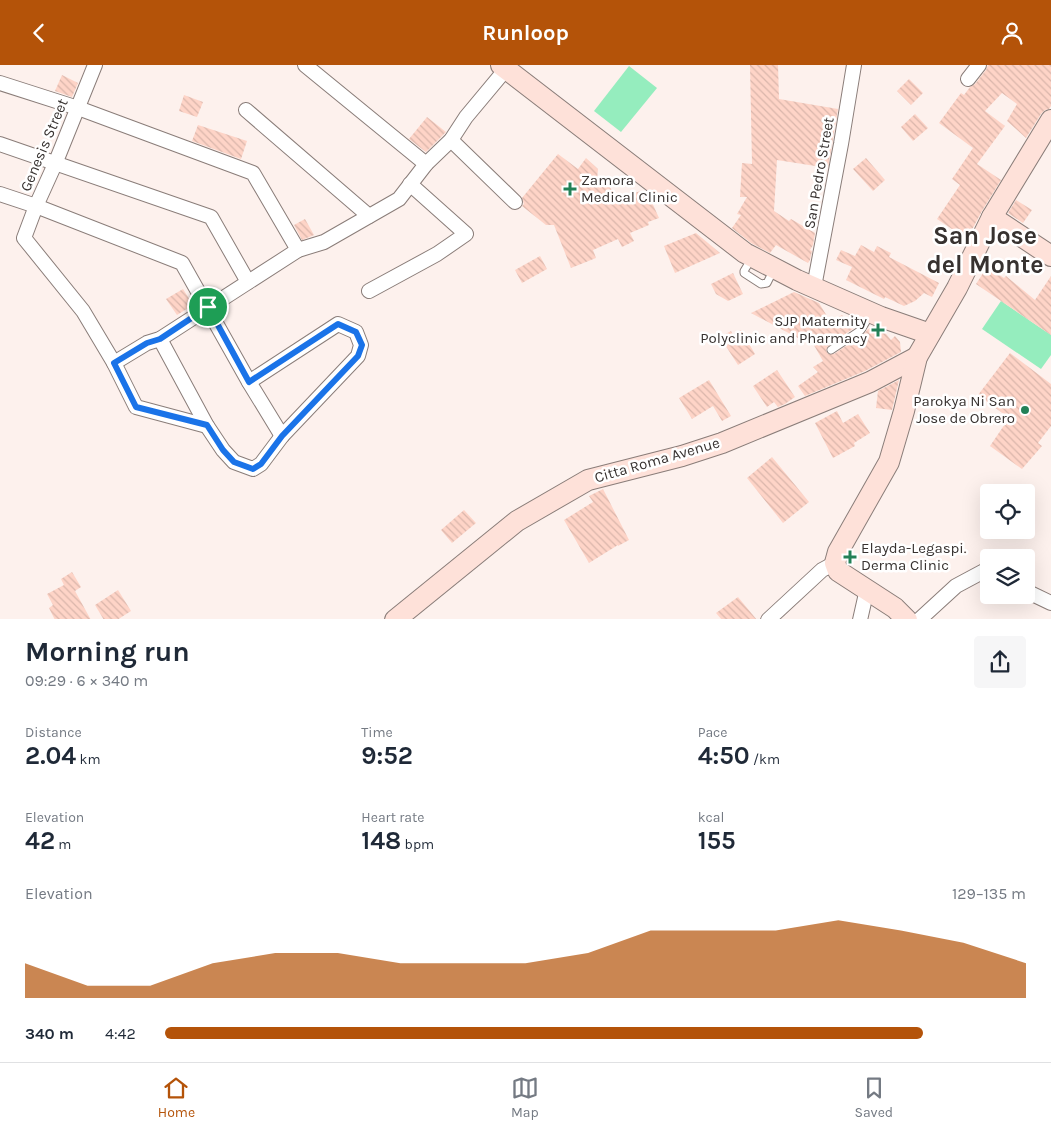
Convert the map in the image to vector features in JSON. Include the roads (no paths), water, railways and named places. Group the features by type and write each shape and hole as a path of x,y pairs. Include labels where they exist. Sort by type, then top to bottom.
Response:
{"street":[{"name":"Genesis Street","path":"95,65 24,238 83,311 114,363"},
{"path":"305,65 426,164"},
{"path":"968,79 979,65"},
{"path":"207,425 136,407 114,363 147,343 160,339 298,250 324,242 399,199 426,164 451,140 504,67 745,253 797,280 930,334"},
{"name":"San Pedro Street","path":"814,287 842,144 850,67"},
{"path":"0,83 78,108 253,173 298,250"},
{"path":"246,110 368,216"},
{"path":"907,619 895,608 838,571 835,563 838,552 889,462 917,357 957,288 992,217 1051,121"},
{"path":"451,140 515,201"},
{"path":"0,144 211,217 248,282"},
{"path":"369,291 437,254 466,235 410,184"},
{"path":"0,194 36,206 182,263 249,382 282,436"},
{"path":"992,217 1051,256"},
{"path":"160,339 207,425 223,450 234,462 253,469 261,464 282,436 358,356 362,345 356,332 338,324 249,382"},
{"name":"Citta Roma Avenue","path":"395,619 517,521 588,480 682,456 722,443 870,382 917,357"},
{"path":"768,619 822,570 835,563"},
{"path":"919,619 956,585 980,573"},
{"path":"860,619 866,589"},
{"path":"1035,595 1051,603"}],"lane":[{"path":"831,350 861,330 872,312"}],"place":[{"name":"Zamora Medical Clinic","path":"570,189"},
{"name":"SJP Maternity Polyclinic and Pharmacy","path":"878,330"},
{"name":"Parokya Ni San Jose de Obrero","path":"1025,410"},
{"name":"Elayda-Legaspi. Derma Clinic","path":"850,557"}],"district":[{"name":"San Jose del Monte","path":"985,250"}]}
